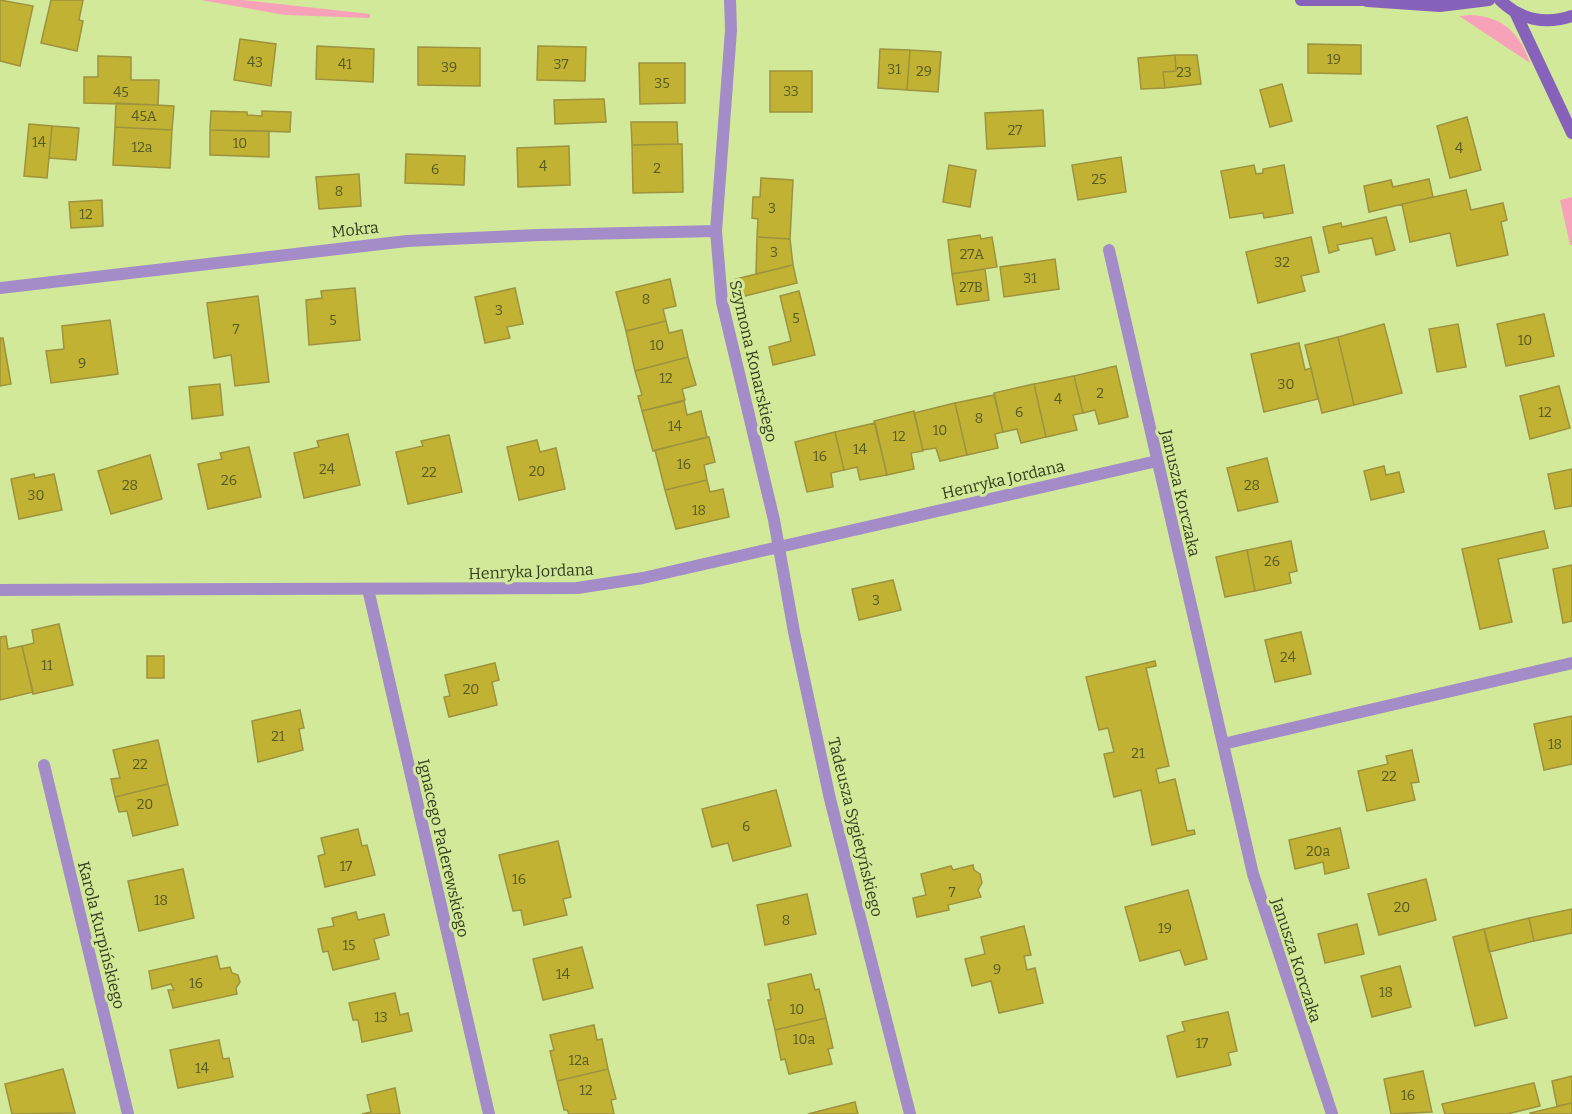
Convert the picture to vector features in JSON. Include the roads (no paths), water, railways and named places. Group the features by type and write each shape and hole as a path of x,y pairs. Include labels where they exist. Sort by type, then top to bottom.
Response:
{"main road":[{"path":"1301,0 1368,0 1440,6 1489,0"},
{"path":"1500,0 1515,12 1527,17 1550,21 1572,16"},
{"path":"1515,12 1572,133"}],"street":[{"name":"Szymona Konarskiego","path":"730,0 730,38 716,231 722,302 779,547"},
{"name":"Mokra","path":"0,288 407,241 716,231"},
{"name":"Janusza Korczaka","path":"1109,250 1264,914 1332,1114"},
{"name":"Henryka Jordana","path":"0,590 577,588 644,578 1157,461"},
{"name":"Tadeusza Sygietyńskiego","path":"779,547 794,632 830,799 910,1114"},
{"name":"Ignacego Paderewskiego","path":"368,589 489,1114"},
{"path":"1223,744 1572,663"},
{"name":"Karola Kurpińskiego","path":"44,765 129,1114"}]}
